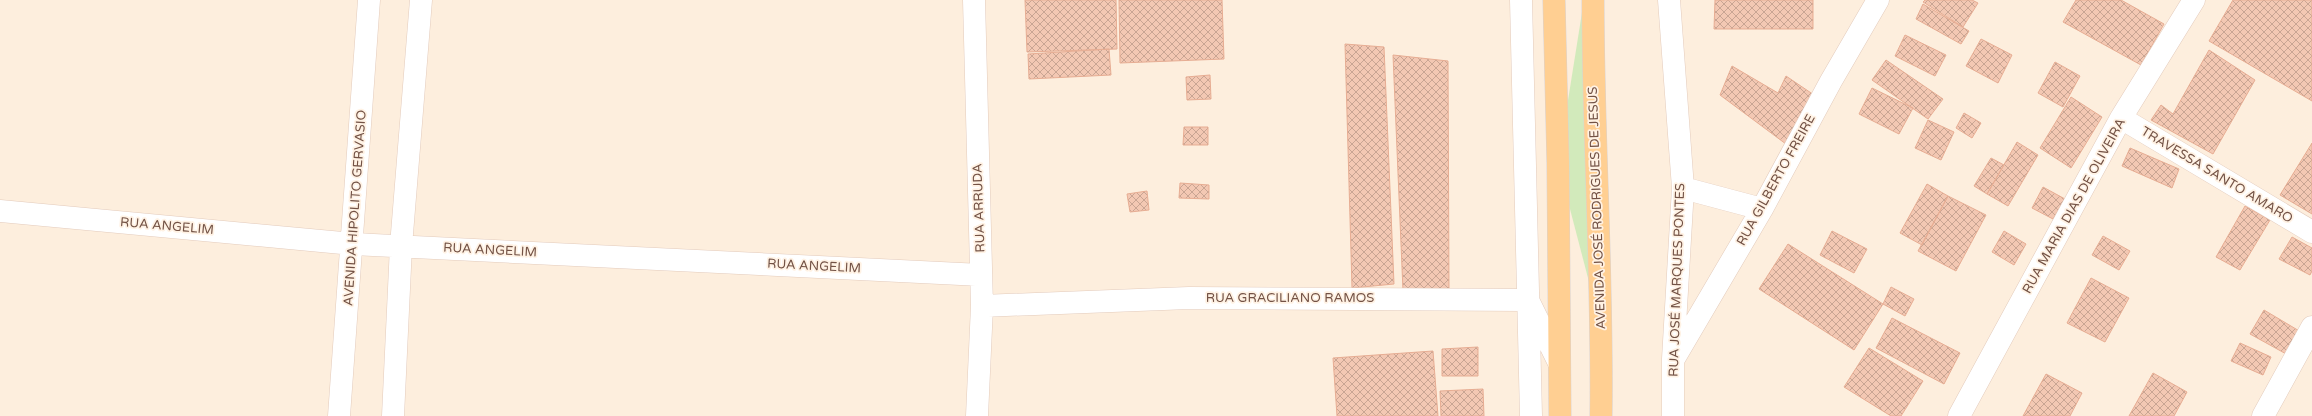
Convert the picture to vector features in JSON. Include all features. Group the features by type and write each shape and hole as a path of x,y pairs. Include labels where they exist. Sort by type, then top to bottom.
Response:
{"main road":[{"path":"1554,0 1558,163 1560,416"},
{"name":"AVENIDA JOSÉ RODRIGUES DE JESUS","path":"1593,0 1593,88 1602,345 1601,416"}],"street":[{"name":"AVENIDA HIPOLITO GERVASIO","path":"338,416 353,244 370,0"},
{"path":"393,416 401,246 421,0"},
{"name":"RUA ARRUDA","path":"974,0 982,306 977,416"},
{"path":"1521,0 1531,416"},
{"name":"RUA JOSÉ MARQUES PONTES","path":"1669,0 1683,188 1673,360 1673,416"},
{"name":"RUA GILBERTO FREIRE","path":"1673,360 1762,209 1830,82 1878,0"},
{"name":"RUA MARIA DIAS DE OLIVEIRA","path":"1959,416 2122,118 2194,0"},
{"name":"TRAVESSA SANTO AMARO","path":"2122,118 2312,232"},
{"path":"1683,188 1762,209"},
{"name":"RUA ANGELIM","path":"0,211 353,244 981,274"},
{"name":"RUA GRACILIANO RAMOS","path":"982,306 1197,298 1528,300"},
{"path":"1528,300 1559,363"},
{"path":"2263,416 2312,327"}],"green space":[{"path":"1584,0 1594,301 1558,163"}],"building":[{"path":"1025,0 1116,0 1117,49 1027,52"},
{"path":"1119,0 1222,0 1224,59 1120,63"},
{"path":"1715,0 1813,0 1813,29 1714,29"},
{"path":"1925,0 1972,0 1978,3 1963,27 1923,2"},
{"path":"2076,0 2121,0 2164,24 2141,65 2063,22"},
{"path":"2233,0 2312,0 2312,101 2209,41"},
{"path":"1923,4 1969,31 1961,44 1916,19"},
{"path":"1905,35 1946,55 1935,76 1895,56"},
{"path":"1981,39 2012,55 1998,83 1966,66"},
{"path":"1345,44 1384,47 1394,284 1352,288"},
{"path":"1109,49 1111,75 1029,79 1028,54"},
{"path":"2209,50 2255,80 2213,154 2151,120 2161,105 2173,114"},
{"path":"1393,55 1448,61 1449,289 1403,291"},
{"path":"1886,60 1943,99 1928,119 1872,80"},
{"path":"2055,62 2080,76 2063,107 2038,93"},
{"path":"1732,66 1778,93 1786,76 1820,99 1794,150 1720,95"},
{"path":"1210,75 1211,99 1187,100 1186,77"},
{"path":"1872,88 1913,108 1899,134 1859,114"},
{"path":"2071,97 2102,117 2071,168 2040,148"},
{"path":"1964,113 1981,123 1972,138 1956,128"},
{"path":"1928,120 1954,132 1941,160 1915,148"},
{"path":"1184,127 1208,127 1208,145 1183,145"},
{"path":"2017,142 2038,155 2008,206 1987,194"},
{"path":"2312,143 2312,214 2280,195"},
{"path":"2130,148 2179,169 2172,188 2122,166"},
{"path":"1991,158 2004,165 1987,194 1974,186"},
{"path":"1180,183 1209,185 1209,199 1179,198"},
{"path":"1927,184 1948,196 1922,245 1900,233"},
{"path":"2043,187 2065,199 2053,219 2032,208"},
{"path":"1147,191 1149,210 1130,212 1127,194"},
{"path":"1948,196 1986,215 1956,271 1918,251"},
{"path":"2245,206 2270,220 2240,270 2216,257"},
{"path":"1832,231 1867,249 1854,273 1820,255"},
{"path":"2004,231 2026,244 2014,265 1992,252"},
{"path":"2103,236 2130,251 2119,270 2092,255"},
{"path":"2292,237 2312,248 2312,271 2310,275 2279,259"},
{"path":"1788,244 1883,304 1854,350 1759,289"},
{"path":"2091,278 2129,298 2105,342 2067,323"},
{"path":"1891,287 1914,299 1905,316 1883,304"},
{"path":"2264,310 2301,332 2288,355 2250,334"},
{"path":"1892,318 1960,353 1944,384 1876,348"},
{"path":"2240,343 2271,357 2263,375 2231,361"},
{"path":"1478,347 1478,376 1442,376 1442,349"},
{"path":"1869,348 1923,381 1901,416 1891,416 1844,387"},
{"path":"1433,351 1438,416 1337,416 1333,358"},
{"path":"2153,373 2187,392 2174,416 2129,416"},
{"path":"2046,374 2082,393 2070,416 2023,416"},
{"path":"1483,389 1484,416 1441,416 1440,391"}]}
